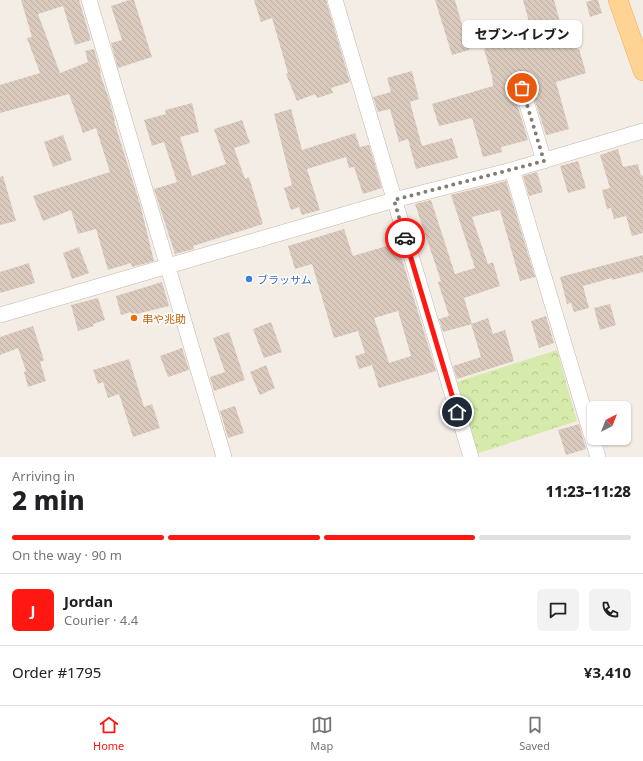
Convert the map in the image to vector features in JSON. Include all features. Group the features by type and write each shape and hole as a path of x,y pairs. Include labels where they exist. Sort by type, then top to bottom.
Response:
{"main road":[{"path":"618,0 643,71"}],"street":[{"path":"89,0 166,266 224,457"},
{"path":"335,0 471,457"},
{"path":"522,88 544,161"},
{"path":"0,315 394,200 512,170 643,132"},
{"path":"512,170 598,457"}],"green space":[{"path":"557,350 577,421 476,454 456,382"}],"building":[{"path":"21,0 79,0 91,40 75,45 63,6 38,14 60,73 88,62 85,51 94,49 101,73 100,74 109,99 114,121 140,204 154,261 132,267 131,263 108,270 96,229 78,234 71,210 43,221 33,196 110,172 96,128 83,133 69,94 0,113 0,85 40,73 27,38 32,37"},
{"path":"129,0 134,0 152,57 118,68 111,43 122,40 111,6"},
{"path":"254,0 326,0 350,82 331,88 333,93 317,98 315,94 297,101 286,74 288,73 272,18 261,22"},
{"path":"435,0 455,0 469,50 452,55"},
{"path":"523,0 554,0 565,41 574,39 577,50 579,49 586,73 556,82 569,129 547,135 528,81 524,79 516,82 513,86 513,91 528,140 501,147 502,152 483,157 472,118 439,126 432,104 493,86 492,76 484,49 533,36"},
{"path":"598,0 602,13 590,17 586,2"},
{"path":"412,71 419,99 410,102 422,146 452,138 458,158 416,169 408,139 399,142 390,109 378,112 373,97 391,92 387,78"},
{"path":"192,103 199,132 180,137 192,176 226,164 214,129 242,120 250,143 234,148 245,179 249,177 263,224 193,246 194,249 175,254 154,189 177,182 164,142 152,146 144,120 166,114 165,110"},
{"path":"291,109 302,150 355,133 360,147 369,145 382,188 363,194 354,167 349,168 346,157 307,169 320,210 302,215 299,207 291,210 284,188 292,185 274,114"},
{"path":"63,135 72,160 53,167 44,142"},
{"path":"618,149 623,167 638,164 641,176 643,175 643,233 632,236 626,216 614,219 611,208 607,209 602,190 610,188 600,155"},
{"path":"578,161 586,188 568,193 560,166"},
{"path":"537,172 543,192 529,196 523,176"},
{"path":"3,176 16,221 0,225 0,177"},
{"path":"506,181 535,277 520,281 500,210 472,217 488,264 493,262 500,286 464,298 472,324 443,332 439,319 449,316 438,282 441,281 415,204 431,200 455,274 475,268 451,195"},
{"path":"344,229 353,256 397,243 436,371 379,388 372,365 359,369 355,356 365,353 358,331 334,338 312,264 295,269 288,246","holes":["398,311 411,356 389,363 374,318"]},
{"path":"79,247 89,273 72,279 63,253"},
{"path":"643,255 643,272 612,280 612,278 583,286 589,308 574,312 571,303 567,304 560,277"},
{"path":"29,263 35,283 0,293 0,272"},
{"path":"162,282 169,306 132,315 131,312 121,315 116,296"},
{"path":"98,298 105,320 93,324 94,326 78,331 71,305"},
{"path":"610,304 616,325 600,330 594,308"},
{"path":"546,316 554,343 539,348 531,321"},
{"path":"488,318 493,334 505,330 514,361 457,379 453,366 481,357 471,324"},
{"path":"271,322 282,352 264,358 253,329"},
{"path":"33,326 44,360 40,362 46,381 28,387 24,372 26,371 18,348 0,355 0,337"},
{"path":"229,332 245,380 214,391 210,377 225,372 213,338"},
{"path":"182,348 189,370 168,377 160,356"},
{"path":"129,359 144,407 152,404 160,428 133,437 119,394 108,398 103,382 98,384 93,370"},
{"path":"266,365 275,388 260,395 250,372"},
{"path":"235,406 244,433 228,438 220,411"},
{"path":"579,424 586,449 566,455 558,430"}],"way so far":[{"path":"405,238 394,200 544,161 522,88"}],"place":[{"name":"セブン-イレブン","path":"522,88"},
{"name":"ブラッサム","path":"249,279"},
{"name":"串や兆助","path":"134,318"}],"route":[{"path":"405,238 457,412"}]}
